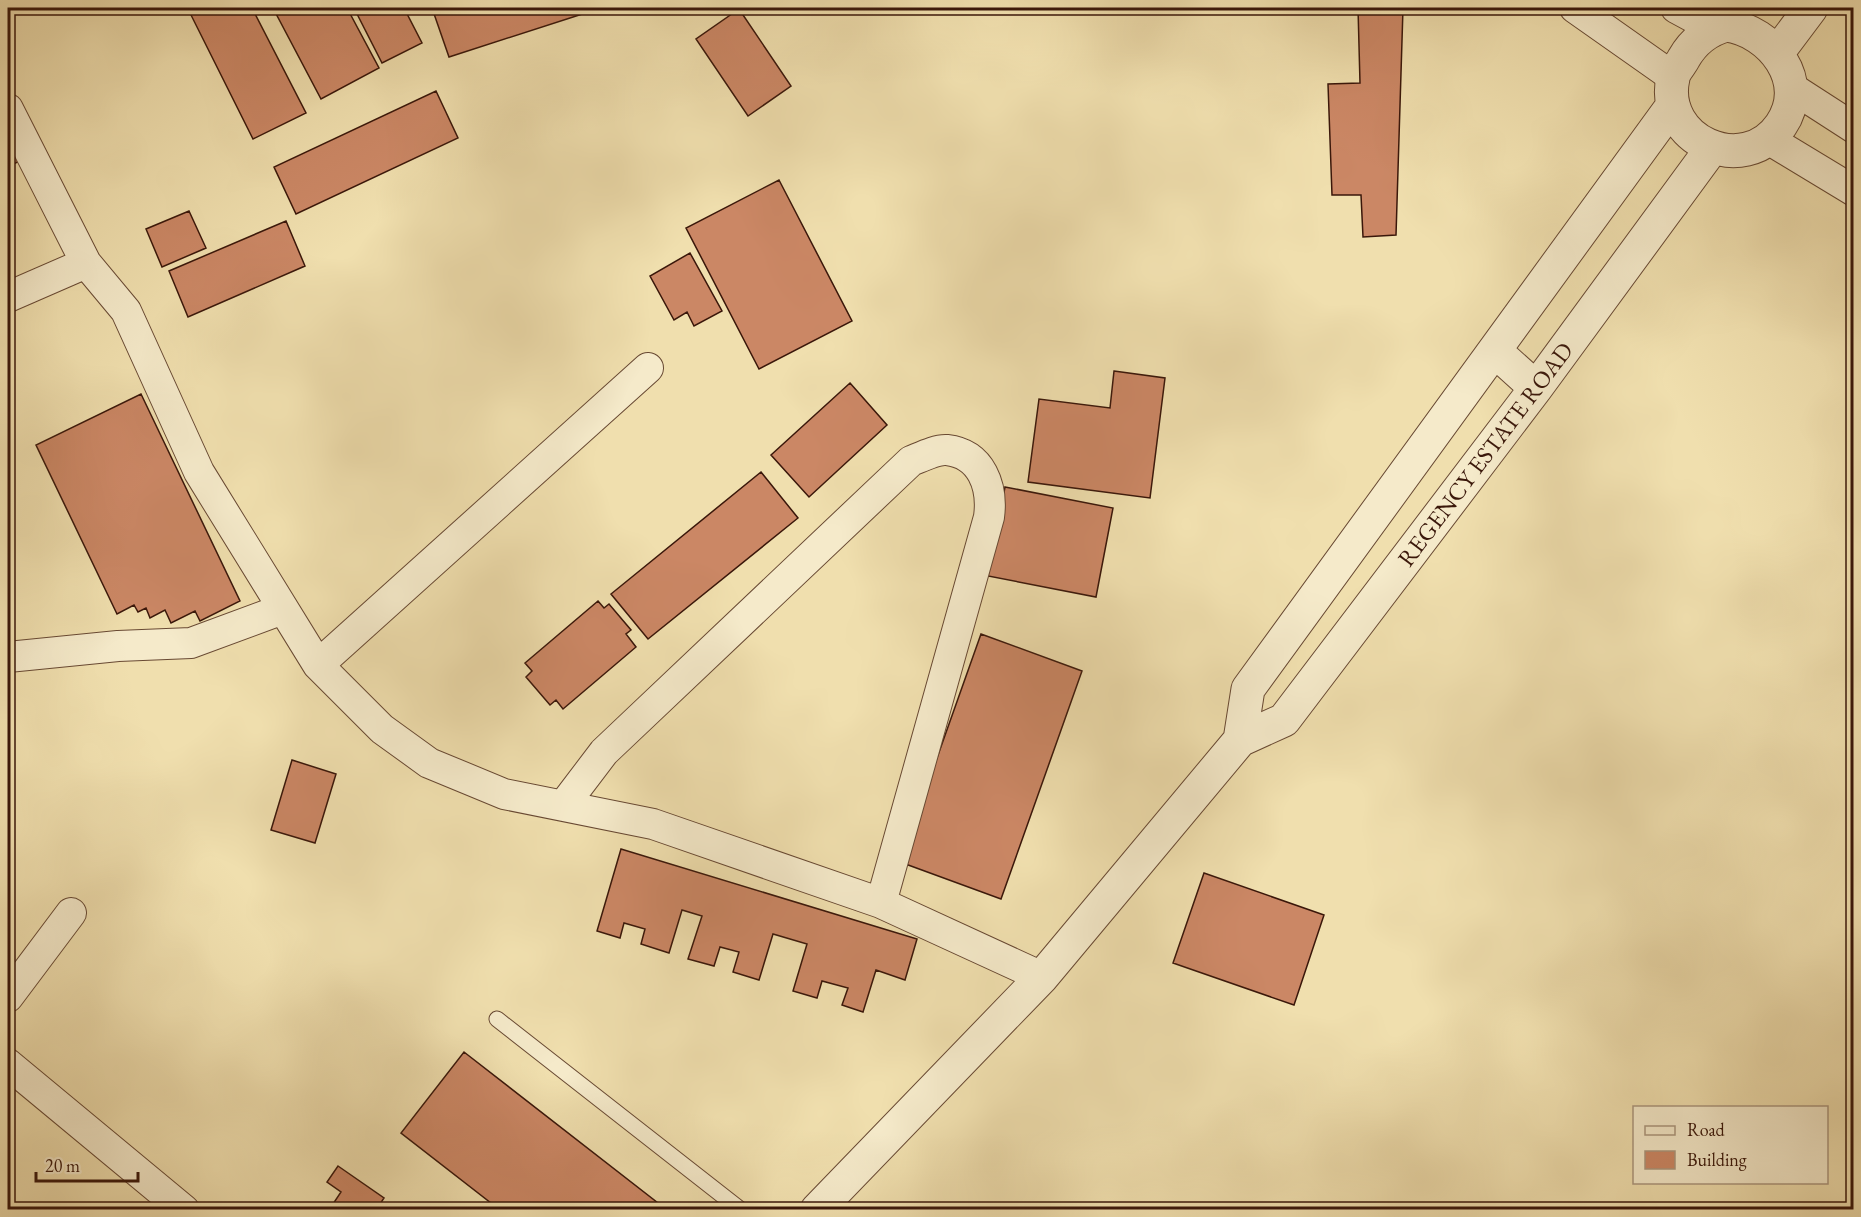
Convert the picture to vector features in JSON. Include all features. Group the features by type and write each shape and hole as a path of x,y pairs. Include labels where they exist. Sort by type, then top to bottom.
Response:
{"street":[{"path":"1575,8 1673,91 1681,123 1694,139 1712,148 1732,152 1751,148 1768,140 1781,125 1789,107 1792,88 1778,52 1738,21 1676,8"},
{"path":"1778,52 1811,8"},
{"path":"817,1209 1042,977 1240,740 1248,690 1495,351 1673,91 1690,48 1738,21"},
{"path":"1792,88 1854,128"},
{"path":"8,109 87,263 126,311 199,472 318,665 382,729 429,763 504,794 653,824 881,903 1042,977"},
{"path":"1768,140 1854,191"},
{"name":"REGENCY ESTATE ROAD","path":"1240,740 1284,720 1536,388 1712,148"},
{"path":"8,297 87,263"},
{"path":"1495,351 1536,388"},
{"path":"318,665 648,368"},
{"path":"563,806 604,752 902,469 911,461 945,450 969,458 986,477 992,496 989,517 881,903"},
{"path":"8,657 118,646 191,643 283,609"},
{"path":"8,997 71,913"},
{"path":"8,1064 182,1209"}],"lane":[{"path":"496,1019 741,1209"}],"building":[{"path":"196,8 252,8 306,113 253,139 189,11"},
{"path":"273,8 347,8 379,68 321,99"},
{"path":"354,8 404,8 422,43 382,63"},
{"path":"432,8 601,8 449,57"},
{"path":"1358,8 1403,8 1396,235 1363,237 1361,195 1332,195 1328,84 1360,83"},
{"path":"739,9 791,86 748,116 696,39"},
{"path":"436,91 458,138 296,214 274,167"},
{"path":"8,116 27,157 8,167"},
{"path":"779,180 852,321 759,369 686,228"},
{"path":"189,211 206,248 162,267 146,229"},
{"path":"286,221 305,266 188,317 169,271"},
{"path":"690,253 722,311 694,326 687,312 674,320 650,276"},
{"path":"1114,371 1165,378 1150,498 1028,482 1039,399 1110,408"},
{"path":"850,383 887,425 809,497 771,455"},
{"path":"141,394 240,601 200,621 195,611 171,623 165,610 150,618 146,608 138,612 134,605 117,614 36,445"},
{"path":"761,472 798,518 648,639 611,594"},
{"path":"1005,487 1113,508 1096,597 988,576"},
{"path":"598,601 604,608 609,604 631,630 626,634 636,647 563,709 556,700 550,705 526,677 532,671 525,663"},
{"path":"981,634 1082,671 1001,899 900,862"},
{"path":"292,760 336,774 315,843 271,830"},
{"path":"621,849 917,939 905,980 876,970 863,1012 842,1005 848,988 822,981 817,998 793,991 807,944 773,934 759,980 733,972 739,952 720,947 714,966 688,959 702,916 682,910 669,953 641,944 645,929 624,923 620,938 597,931"},
{"path":"1204,873 1324,915 1294,1005 1173,963"},
{"path":"464,1052 667,1210 500,1210 401,1133"},
{"path":"338,1166 384,1198 380,1204 389,1210 329,1210 341,1192 327,1182"}]}
